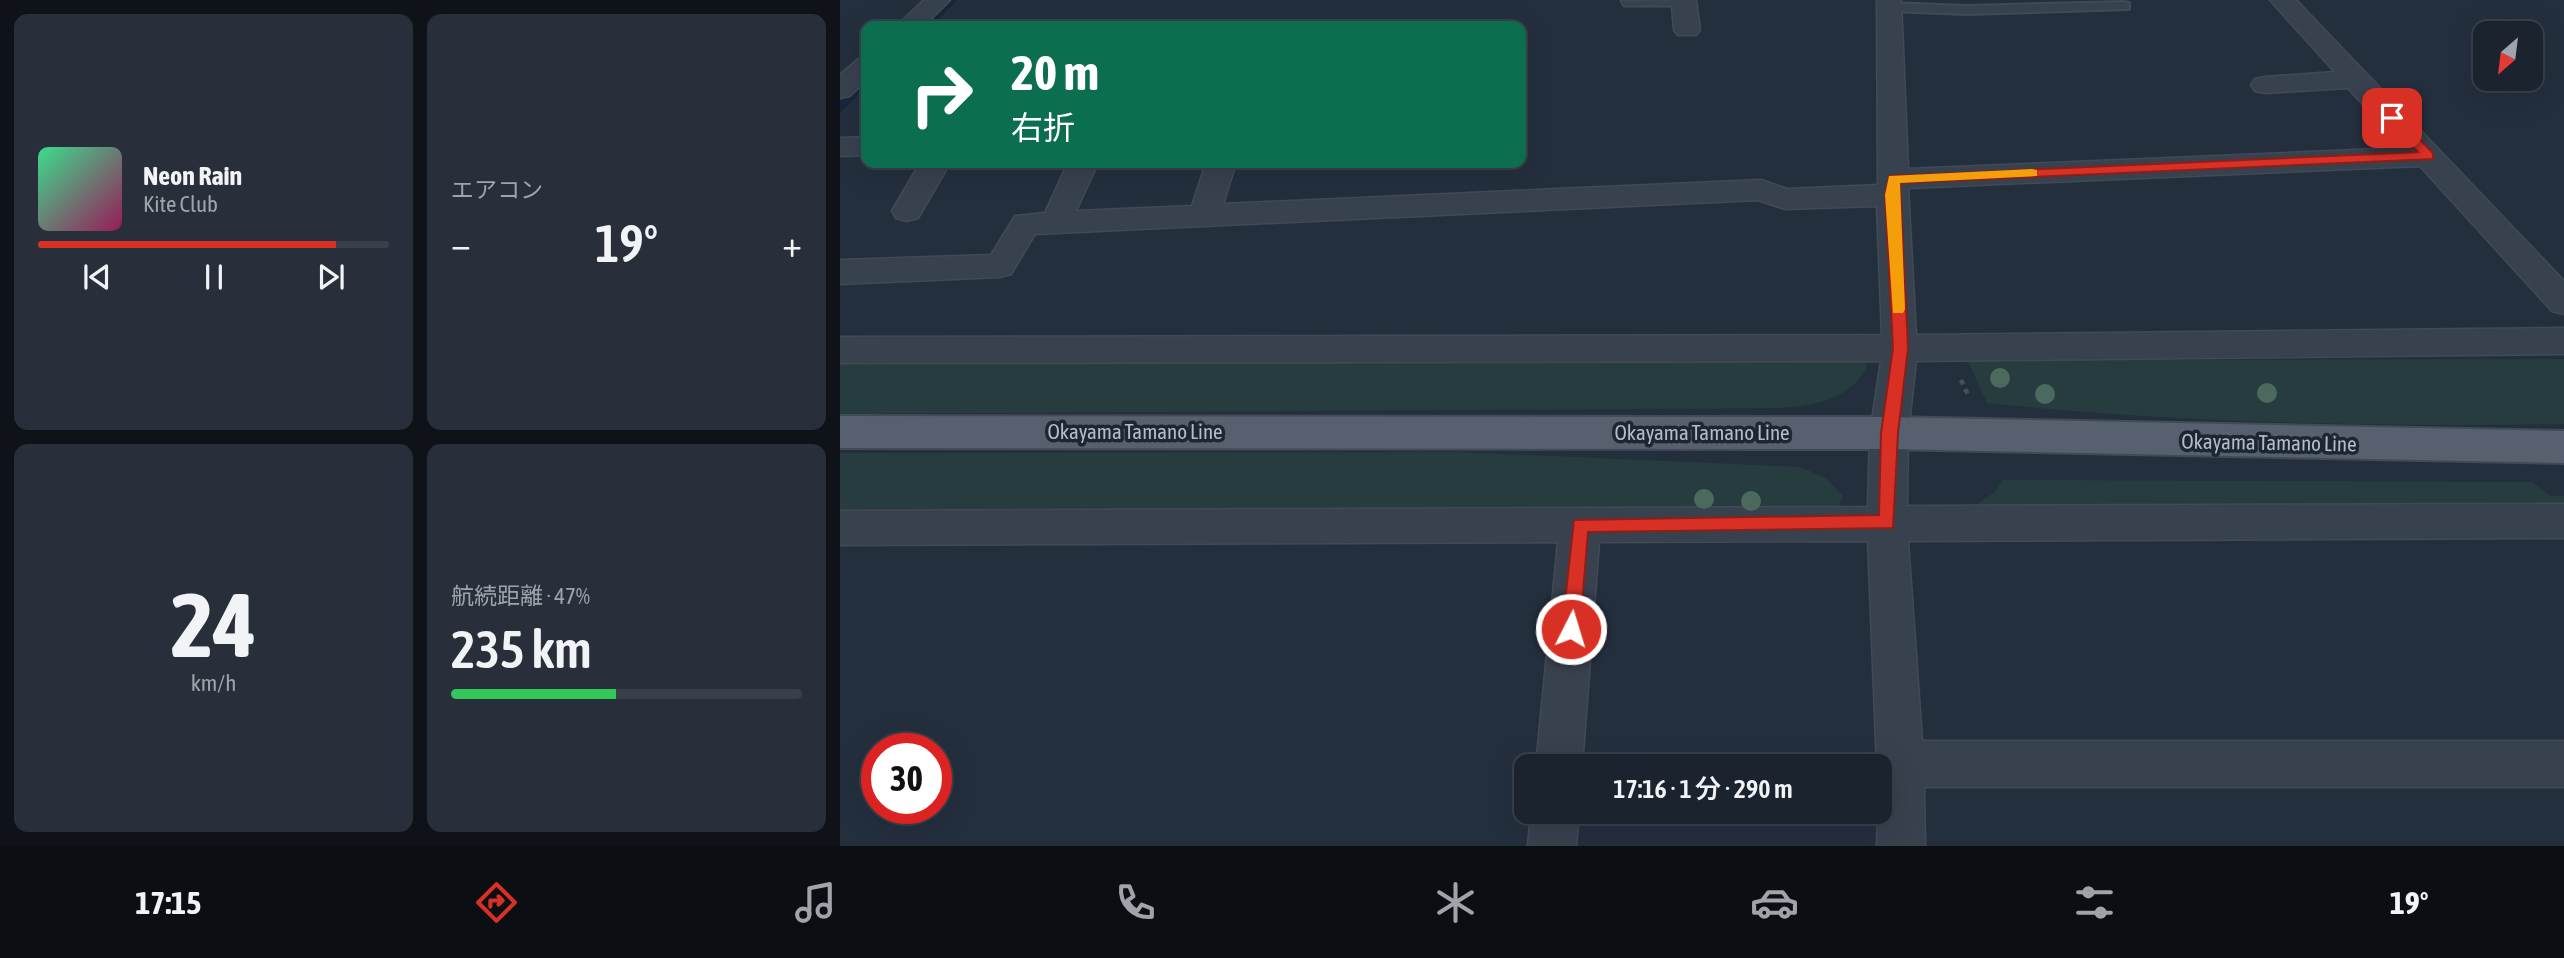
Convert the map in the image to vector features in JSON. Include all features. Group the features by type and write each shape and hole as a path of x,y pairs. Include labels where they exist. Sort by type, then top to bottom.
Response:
{"main road":[{"name":"Okayama Tamano Line","path":"840,432 1889,433 2564,447"}],"street":[{"path":"915,21 938,0"},
{"path":"1633,1 1668,0"},
{"path":"1684,0 1686,30"},
{"path":"2282,0 2564,302"},
{"path":"1889,3 1900,348 1889,433 1887,522 1894,780 1901,846"},
{"path":"840,90 861,71"},
{"path":"2265,85 2356,79"},
{"path":"840,147 861,146"},
{"path":"840,272 1000,266 1026,224 1761,190 1785,199 1893,187 2428,156"},
{"path":"907,211 932,168"},
{"path":"1056,222 1081,168"},
{"path":"1204,216 1219,168"},
{"path":"840,350 1900,348 2564,341"},
{"path":"840,528 2564,521"},
{"path":"1560,754 1580,525"},
{"path":"1894,780 2564,764"},
{"path":"1552,846 1554,824"}],"lane":[{"path":"1889,3 1967,10 2124,6"}],"green space":[{"path":"2157,356 2169,360 2564,359 2564,424 2275,422 2131,415 1987,403 1967,359"},
{"path":"840,360 1864,361 1867,367 1850,387 1840,394 1818,403 1780,408 840,414"},
{"path":"1460,452 1800,467 1826,478 1843,496 1838,507 1829,511 840,515 840,453"},
{"path":"2002,480 2532,482 2551,496 2564,496 2564,507 1970,509 1995,492"}],"waterway":[{"path":"930,21 952,0"},
{"path":"840,107 861,87"}],"slow traffic":[{"path":"1898,309 1892,195 1894,179 2032,173"}],"route":[{"path":"1571,629 1580,525 1887,522 1889,433 1900,348 1892,195 1894,179 2428,156 2392,118"}]}
